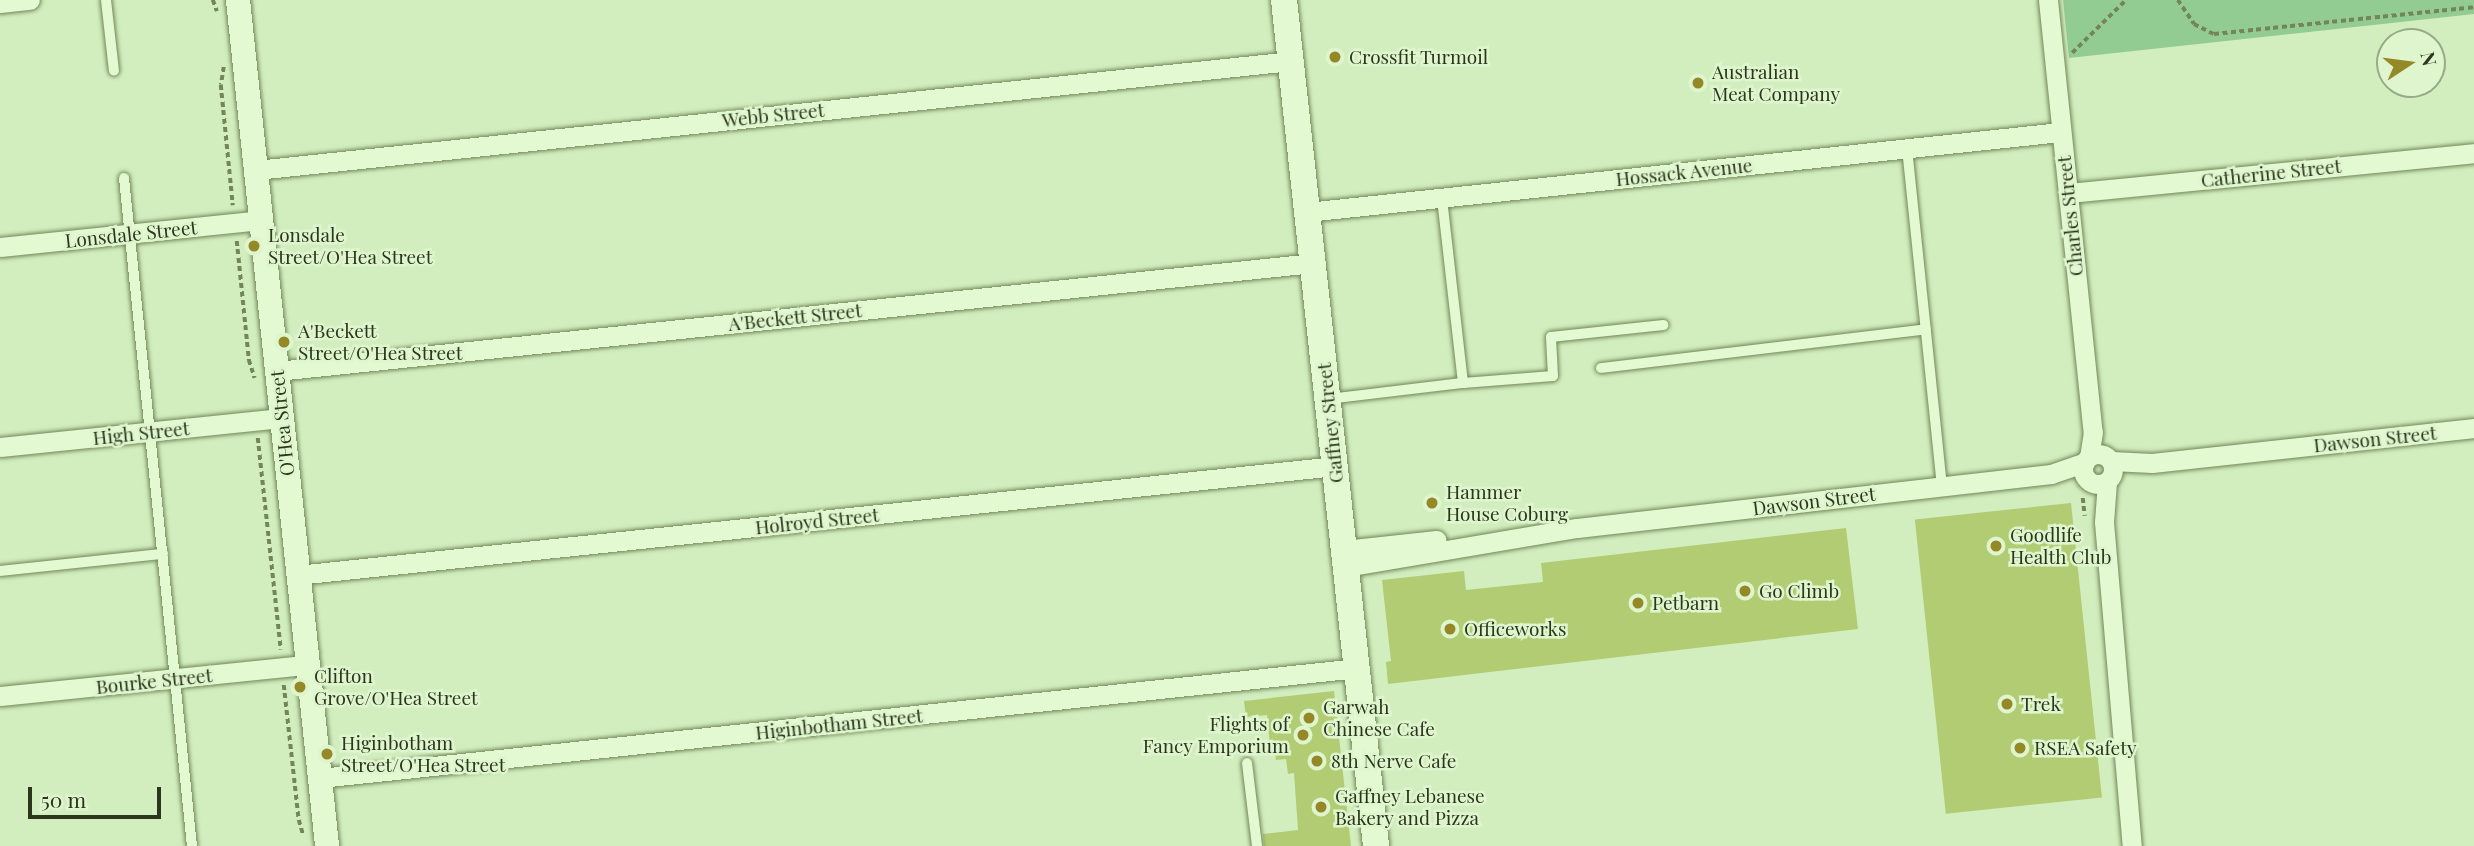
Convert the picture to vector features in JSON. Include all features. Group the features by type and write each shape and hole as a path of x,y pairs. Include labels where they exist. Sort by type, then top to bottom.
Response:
{"main road":[{"name":"Gaffney Street","path":"1284,0 1377,846"}],"street":[{"path":"0,3 30,0"},
{"name":"O'Hea Street","path":"238,0 327,846"},
{"name":"Charles Street","path":"2048,0 2104,522 2132,846"},
{"name":"Webb Street","path":"256,170 1291,61"},
{"name":"Hossack Avenue","path":"1307,212 2062,132"},
{"name":"Catherine Street","path":"2068,193 2474,153"},
{"name":"Lonsdale Street","path":"0,247 261,220"},
{"name":"A'Beckett Street","path":"277,371 1313,262"},
{"name":"High Street","path":"0,447 282,418"},
{"name":"Dawson Street","path":"1345,559 1506,532 1577,528 2474,428"},
{"name":"Holroyd Street","path":"298,575 1336,466"},
{"name":"Bourke Street","path":"0,696 307,665"},
{"name":"Higinbotham Street","path":"320,778 1358,668"}],"lane":[{"path":"106,0 114,71"},
{"path":"1907,148 1942,486"},
{"path":"124,178 192,846"},
{"path":"1442,198 1463,383"},
{"path":"1328,399 1463,383 1553,376 1551,337 1663,325"},
{"path":"1601,368 1926,329"},
{"path":"0,571 163,554"},
{"path":"1247,763 1257,846"}],"path":[{"path":"2070,55 2089,40 2126,0"},
{"path":"2178,0 2194,24 2214,34 2474,7"}],"green space":[{"path":"2063,0 2474,0 2474,14 2069,58"}],"building":[{"path":"2071,503 2102,797 1946,814 1915,519"},
{"path":"1846,528 1858,629 1388,684 1386,662 1391,661 1382,580 1464,571 1466,590 1543,582 1541,563"},
{"path":"1334,691 1351,846 1264,846 1263,834 1298,830 1294,773 1288,774 1286,759 1276,760 1274,745 1270,746 1267,715 1246,717 1244,701"}],"place":[{"name":"Crossfit Turmoil","path":"1335,57"},
{"name":"Australian Meat Company","path":"1698,83"},
{"name":"Lonsdale Street/O'Hea Street","path":"254,246"},
{"name":"A'Beckett Street/O'Hea Street","path":"284,342"},
{"name":"Hammer House Coburg","path":"1432,503"},
{"name":"Goodlife Health Club","path":"1996,546"},
{"name":"Go Climb","path":"1745,591"},
{"name":"Petbarn","path":"1638,603"},
{"name":"Officeworks","path":"1450,629"},
{"name":"Clifton Grove/O'Hea Street","path":"300,687"},
{"name":"Trek","path":"2007,704"},
{"name":"Garwah Chinese Cafe","path":"1309,718"},
{"name":"Flights of Fancy Emporium","path":"1303,735"},
{"name":"RSEA Safety","path":"2020,748"},
{"name":"Higinbotham Street/O'Hea Street","path":"327,754"},
{"name":"8th Nerve Cafe","path":"1317,761"},
{"name":"Gaffney Lebanese Bakery and Pizza","path":"1321,807"}]}
